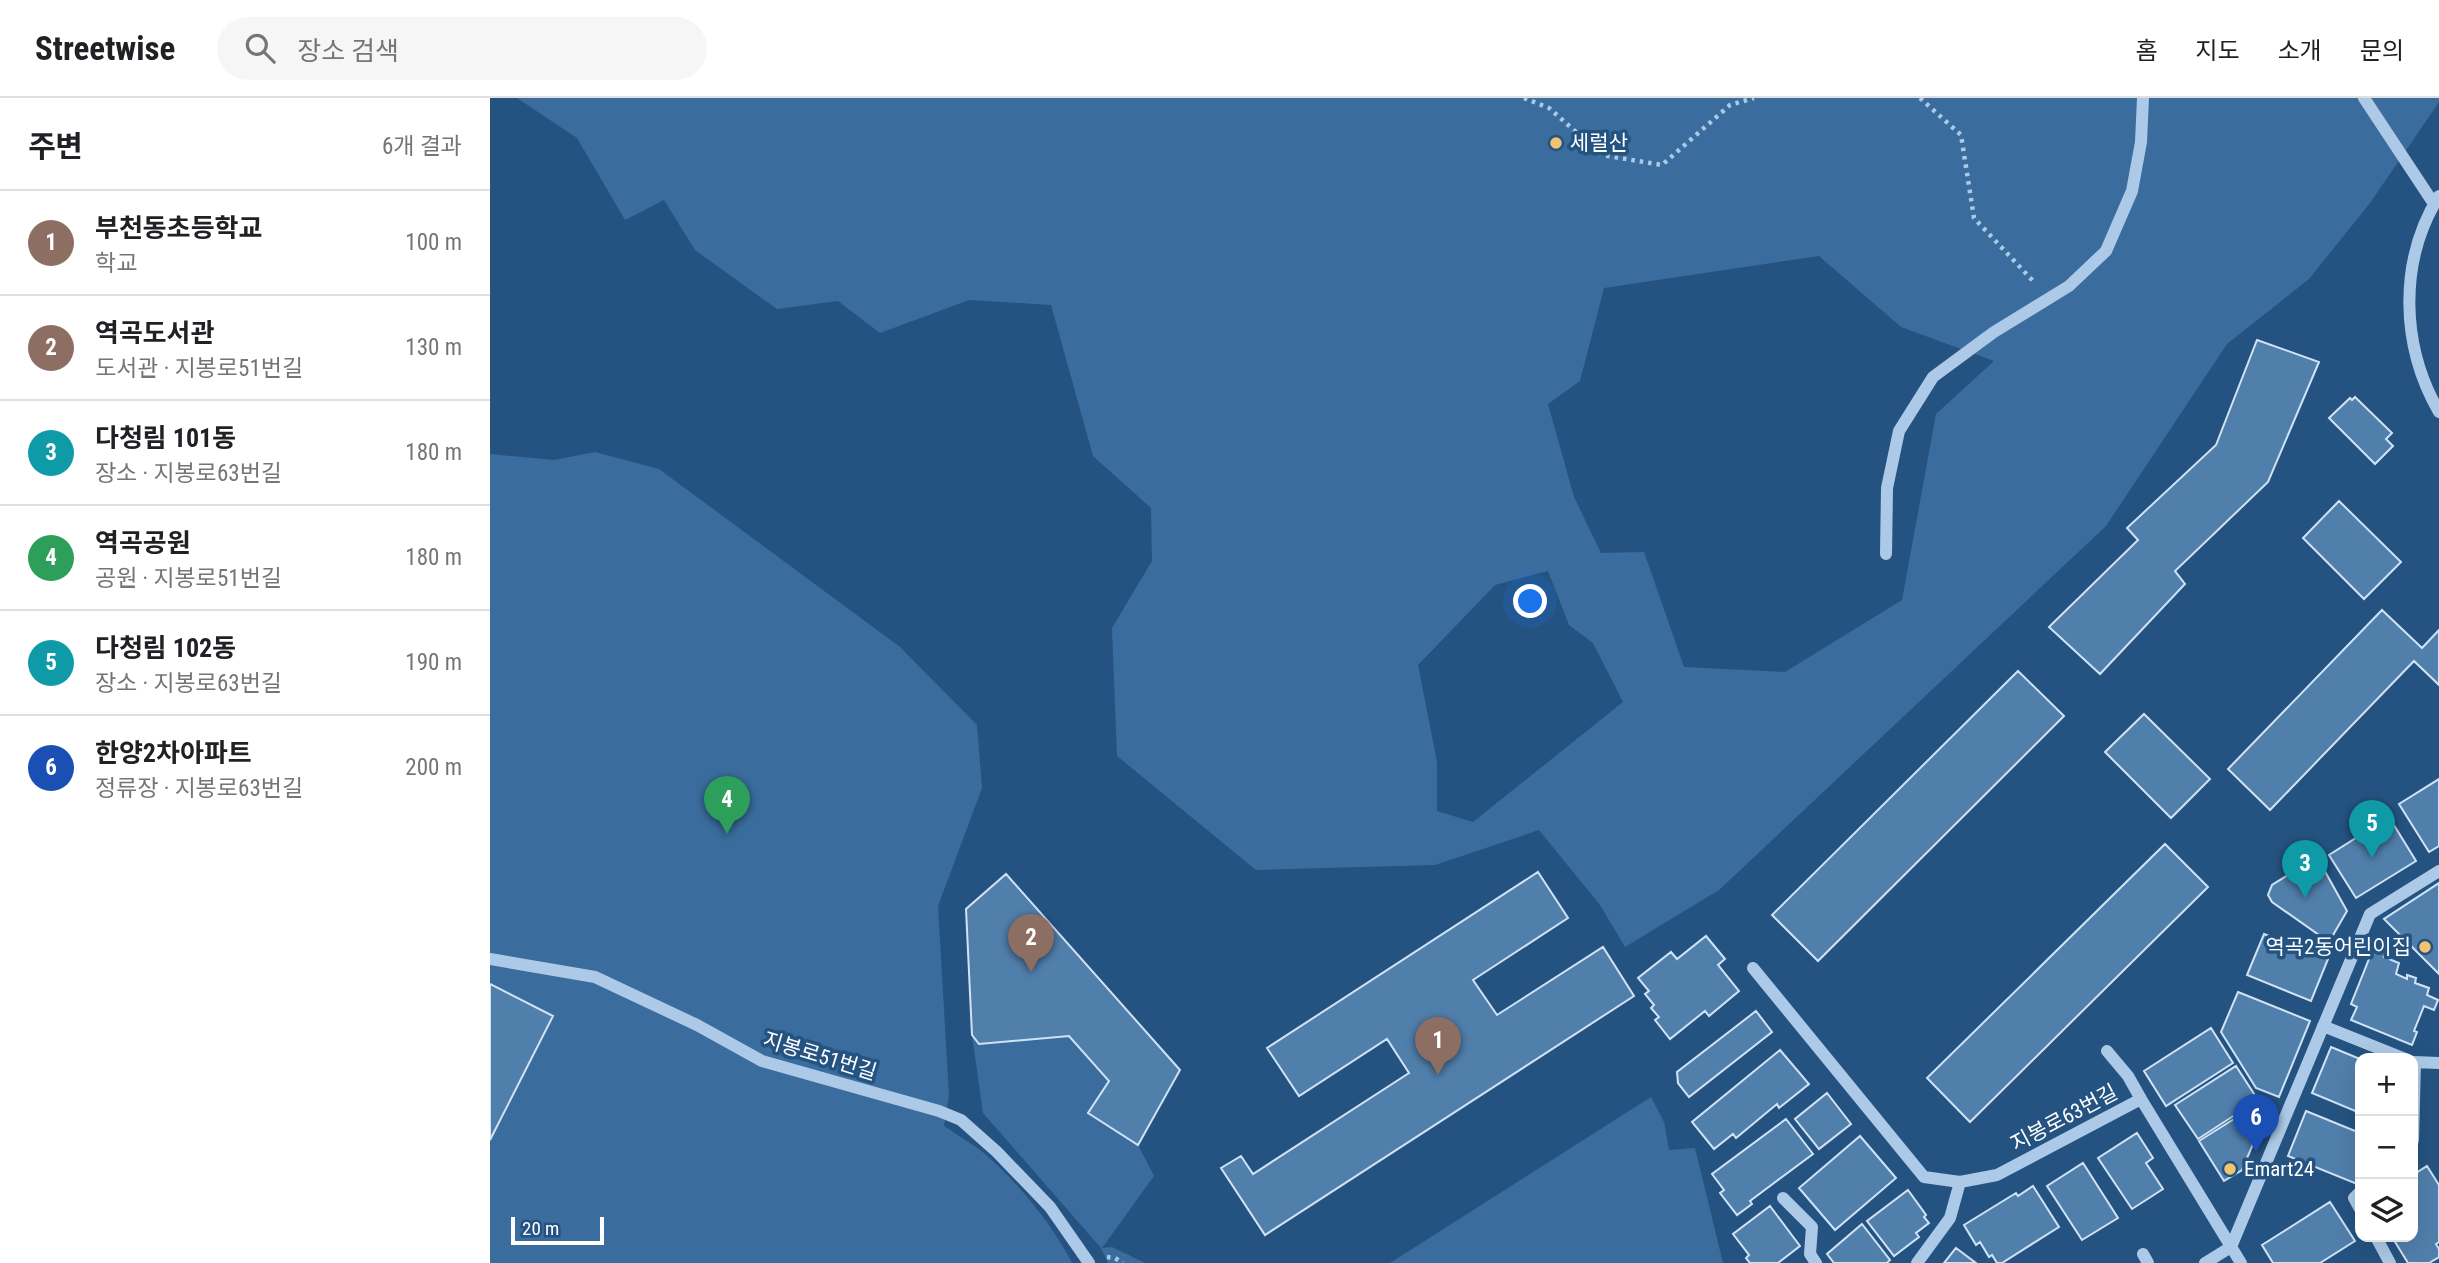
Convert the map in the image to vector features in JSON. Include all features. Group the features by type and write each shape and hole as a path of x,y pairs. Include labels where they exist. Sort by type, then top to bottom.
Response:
{"street":[{"path":"1886,555 1887,488 1899,431 1933,376 1994,332 2069,286 2106,251 2132,191 2141,142 2143,98"},
{"path":"2364,98 2437,200 2422,232 2411,271 2408,296 2409,318 2418,363 2439,412"},
{"path":"2205,1263 2231,1247 2370,914 2439,871"},
{"name":"지봉로51번길","path":"490,959 595,978 696,1025 762,1061 939,1111 961,1120 997,1152 1050,1208 1089,1263"},
{"name":"지봉로63번길","path":"1753,968 1923,1177 1960,1182 1997,1175 2141,1099 2241,1263"},
{"path":"2323,1026 2390,1053"},
{"path":"2107,1051 2128,1076 2141,1099"},
{"path":"2418,1062 2439,1063"},
{"path":"1917,1263 1950,1218 1960,1182"},
{"path":"1783,1198 1812,1227 1810,1254 1816,1263"},
{"path":"2379,1242 2390,1263"}],"path":[{"path":"1524,98 1549,108 1602,155 1662,165 1730,105 1754,98"},
{"path":"1920,98 1961,135 1974,218 2049,298"}],"shaded area":[{"path":"517,98 2439,98 2439,102 2370,203 2309,279 2227,344 2106,526 1719,890 1625,947 1600,905 1539,830 1435,865 1256,870 1117,756 1112,628 1152,561 1151,508 1093,456 1051,305 969,300 880,333 838,301 777,309 695,250 664,200 625,220 577,138","holes":["1819,256 1901,327 1994,361 1936,414 1902,600 1785,672 1684,667 1644,552 1601,553 1574,497 1548,404 1580,381 1604,288","1548,571 1569,625 1593,643 1623,702 1473,822 1437,811 1437,762 1418,665 1495,585"]},
{"path":"595,452 659,469 900,647 977,725 982,788 938,906 949,1096 944,1126 980,1150 1019,1188 1044,1218 1072,1263 490,1263 490,454 554,460"},
{"path":"972,1035 979,1044 1069,1036 1109,1081 1089,1114 1138,1145 1154,1176 1102,1248 1112,1247 1145,1263 1108,1263 1101,1248 983,1113"},
{"path":"1651,1097 1664,1122 1669,1150 1695,1148 1723,1263 1390,1263"}],"building":[{"path":"2257,340 2319,362 2268,482 2175,571 2185,584 2100,674 2049,627 2138,540 2127,528 2216,445"},
{"path":"2355,397 2392,433 2386,439 2393,446 2375,464 2329,418 2350,398 2352,400"},
{"path":"2339,501 2401,562 2364,599 2303,538"},
{"path":"2382,610 2422,648 2439,630 2439,685 2414,661 2270,810 2228,769"},
{"path":"2018,671 2064,716 1818,961 1772,915"},
{"path":"2144,714 2210,779 2171,818 2105,752"},
{"path":"2439,779 2439,846 2429,852 2399,804"},
{"path":"2389,817 2416,861 2356,898 2329,855"},
{"path":"2165,844 2208,887 1970,1122 1927,1078"},
{"path":"2317,857 2347,911 2329,942 2272,902 2268,895 2272,885"},
{"path":"1538,872 1568,918 1473,980 1497,1015 1603,947 1634,996 1265,1235 1221,1168 1241,1156 1253,1174 1409,1073 1387,1039 1299,1096 1267,1048"},
{"path":"1006,874 1180,1070 1138,1145 1088,1113 1109,1081 1069,1036 979,1044 972,1035 966,909"},
{"name":"역곡2동어린이집","path":"2439,883 2439,974 2384,919"},
{"path":"2264,934 2328,959 2311,1001 2247,975"},
{"path":"1706,936 1725,959 1718,965 1739,991 1709,1016 1705,1011 1670,1039 1655,1020 1659,1017 1651,1008 1654,1005 1645,994 1649,991 1638,978 1671,952 1677,959"},
{"path":"2373,949 2386,953 2384,957 2399,963 2396,974 2407,979 2407,975 2416,978 2415,983 2429,988 2427,995 2438,1000 2434,1010 2424,1006 2414,1031 2417,1032 2412,1045 2351,1020 2357,1007 2351,1004"},
{"path":"490,984 553,1016 490,1140"},
{"path":"2238,992 2310,1021 2279,1097 2256,1088 2221,1032"},
{"path":"1756,1011 1772,1032 1689,1097 1678,1083 1677,1072"},
{"path":"2211,1028 2233,1063 2166,1106 2144,1071"},
{"path":"2331,1047 2355,1057 2355,1111 2312,1093"},
{"path":"1780,1050 1809,1084 1779,1108 1777,1104 1736,1138 1733,1134 1714,1149 1692,1122"},
{"path":"2236,1066 2258,1100 2198,1139 2175,1105"},
{"path":"1827,1093 1851,1124 1819,1149 1795,1119"},
{"path":"2306,1111 2355,1131 2355,1183 2288,1156"},
{"path":"2245,1112 2259,1130 2242,1170 2224,1181 2199,1141"},
{"path":"1786,1119 1813,1154 1750,1201 1752,1204 1737,1215 1720,1193 1724,1190 1712,1174"},
{"path":"2137,1133 2153,1158 2146,1163 2163,1189 2132,1209 2098,1158"},
{"path":"1860,1136 1896,1178 1835,1230 1799,1188"},
{"path":"2083,1163 2118,1218 2082,1240 2047,1186"},
{"path":"2427,1166 2439,1185 2439,1242 2436,1244 2439,1257 2429,1263 2408,1263 2395,1242 2418,1242 2418,1172"},
{"path":"2033,1186 2059,1227 2002,1263 1997,1263 1992,1255 1989,1257 1980,1242 1976,1245 1964,1225 2016,1193 2018,1196"},
{"path":"1908,1190 1929,1223 1916,1233 1919,1237 1894,1256 1867,1221"},
{"path":"2330,1202 2355,1241 2320,1263 2273,1263 2262,1245"},
{"path":"1770,1206 1800,1246 1778,1263 1750,1263 1746,1258 1749,1255 1733,1234"},
{"path":"1862,1224 1890,1260 1887,1263 1834,1263 1827,1254"},
{"path":"1956,1248 1976,1263 1944,1263"}],"place":[{"name":"세럴산","path":"1556,143"},
{"name":"역곡공원","path":"727,834"},
{"name":"다청림 102동","path":"2372,858"},
{"name":"다청림 101동","path":"2305,898"},
{"name":"역곡2동어린이집","path":"2425,947"},
{"name":"역곡도서관","path":"1031,972"},
{"name":"부천동초등학교","path":"1438,1075"},
{"name":"한양2차아파트","path":"2256,1152"},
{"name":"Emart24","path":"2230,1169"}]}
